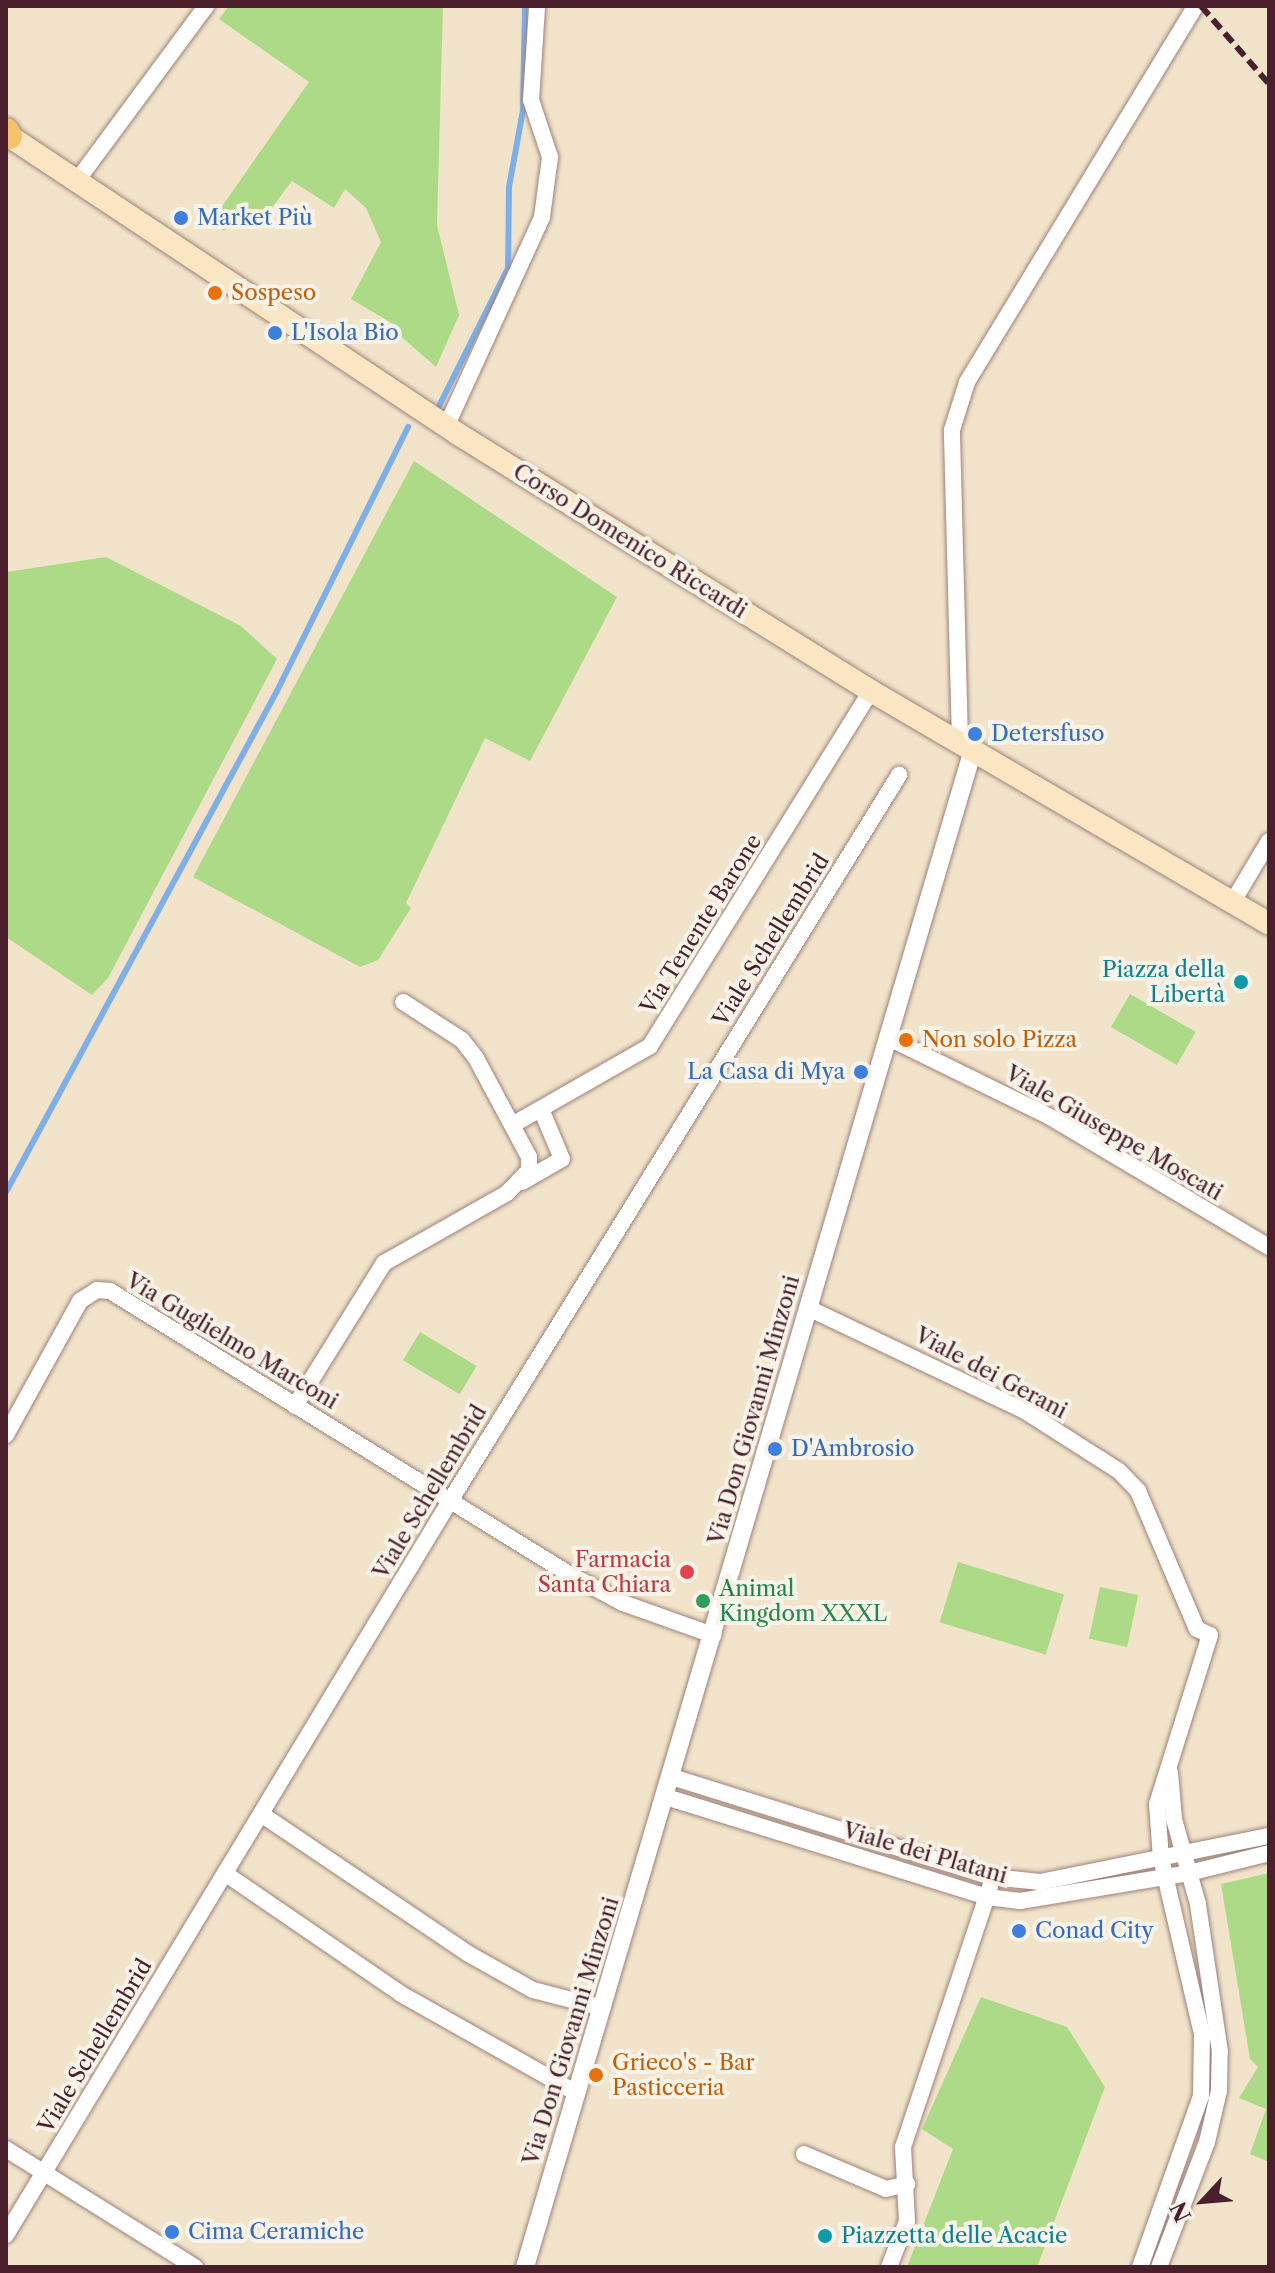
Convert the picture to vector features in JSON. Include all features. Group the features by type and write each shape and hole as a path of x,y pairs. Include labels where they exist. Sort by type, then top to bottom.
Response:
{"main road":[{"name":"Corso Domenico Riccardi","path":"7,134 446,427 871,691 1269,924"}],"street":[{"path":"76,182 206,6"},
{"path":"446,427 542,217 550,157 531,100 537,6"},
{"path":"967,745 952,430 967,382 1196,6"},
{"name":"Via Tenente Barone","path":"514,1124 650,1046 871,691"},
{"name":"Via Don Giovanni Minzoni","path":"525,2267 808,1308 891,1039 967,745"},
{"name":"Viale Schellembrid","path":"6,2235 450,1501 899,775"},
{"path":"1232,903 1269,841"},
{"path":"403,1002 462,1040 514,1124 529,1157 522,1182"},
{"name":"Viale Giuseppe Moscati","path":"891,1039 1050,1117 1269,1247"},
{"path":"295,1406 384,1263 562,1159 541,1109"},
{"name":"Via Guglielmo Marconi","path":"6,1435 80,1301 97,1290 110,1291 597,1590 713,1635"},
{"name":"Viale dei Gerani","path":"808,1308 1025,1411 1119,1471 1138,1491 1197,1629 1210,1635 1157,1804 1161,1858 1203,2060 1201,2096 1142,2262"},
{"name":"Viale dei Gerani","path":"1161,2267 1207,2142 1219,2091 1218,2024 1189,1873 1174,1819 1169,1758"},
{"name":"Viale dei Platani","path":"672,1777 992,1877 1040,1882 1269,1836"},
{"name":"Viale dei Platani","path":"666,1797 987,1897 1043,1901 1189,1873 1269,1853"},
{"path":"261,1814 480,1961 533,1990 603,2008"},
{"path":"226,1874 401,1994 577,2093"},
{"path":"889,2267 907,2221 903,2147 992,1877"},
{"path":"6,2149 195,2267"},
{"path":"804,2154 886,2189 907,2184"},
{"path":"1142,2262 1161,2267"}],"green space":[{"path":"229,6 443,6 437,225 459,315 436,367 397,333 395,325 351,299 381,242 366,208 345,189 334,208 292,181 264,218 243,206 224,231 211,222 309,82 219,19"},
{"path":"414,461 617,597 530,761 485,738 406,903 411,908 378,960 360,967 193,877"},
{"path":"106,557 241,626 277,659 108,978 92,995 6,937 6,572"},
{"path":"1130,994 1196,1032 1177,1065 1111,1027"},
{"path":"420,1332 477,1366 460,1394 403,1360"},
{"path":"958,1562 1064,1594 1046,1655 940,1622"},
{"path":"1100,1587 1138,1595 1127,1647 1089,1639"},
{"path":"1269,1873 1269,2162 1250,2154 1266,2109 1239,2098 1258,2067 1250,2059 1221,1884"},
{"path":"981,1997 1067,2027 1105,2087 1037,2267 907,2267 953,2149 922,2129"}],"waterway":[{"path":"439,406 508,268 509,187 523,110 525,6"},
{"path":"6,1192 277,691 408,427"}],"railway":[{"path":"1201,6 1269,84"}],"place":[{"name":"Market Più","path":"181,218"},
{"name":"Sospeso","path":"215,293"},
{"name":"L'Isola Bio","path":"275,333"},
{"name":"Detersfuso","path":"975,734"},
{"name":"Piazza della Libertà","path":"1241,982"},
{"name":"Non solo Pizza","path":"906,1040"},
{"name":"La Casa di Mya","path":"861,1072"},
{"name":"D'Ambrosio","path":"775,1449"},
{"name":"Farmacia Santa Chiara","path":"687,1572"},
{"name":"Animal Kingdom XXXL","path":"703,1601"},
{"name":"Conad City","path":"1019,1931"},
{"name":"Grieco's - Bar Pasticceria","path":"596,2075"},
{"name":"Cima Ceramiche","path":"172,2232"},
{"name":"Piazzetta delle Acacie","path":"825,2236"}]}
